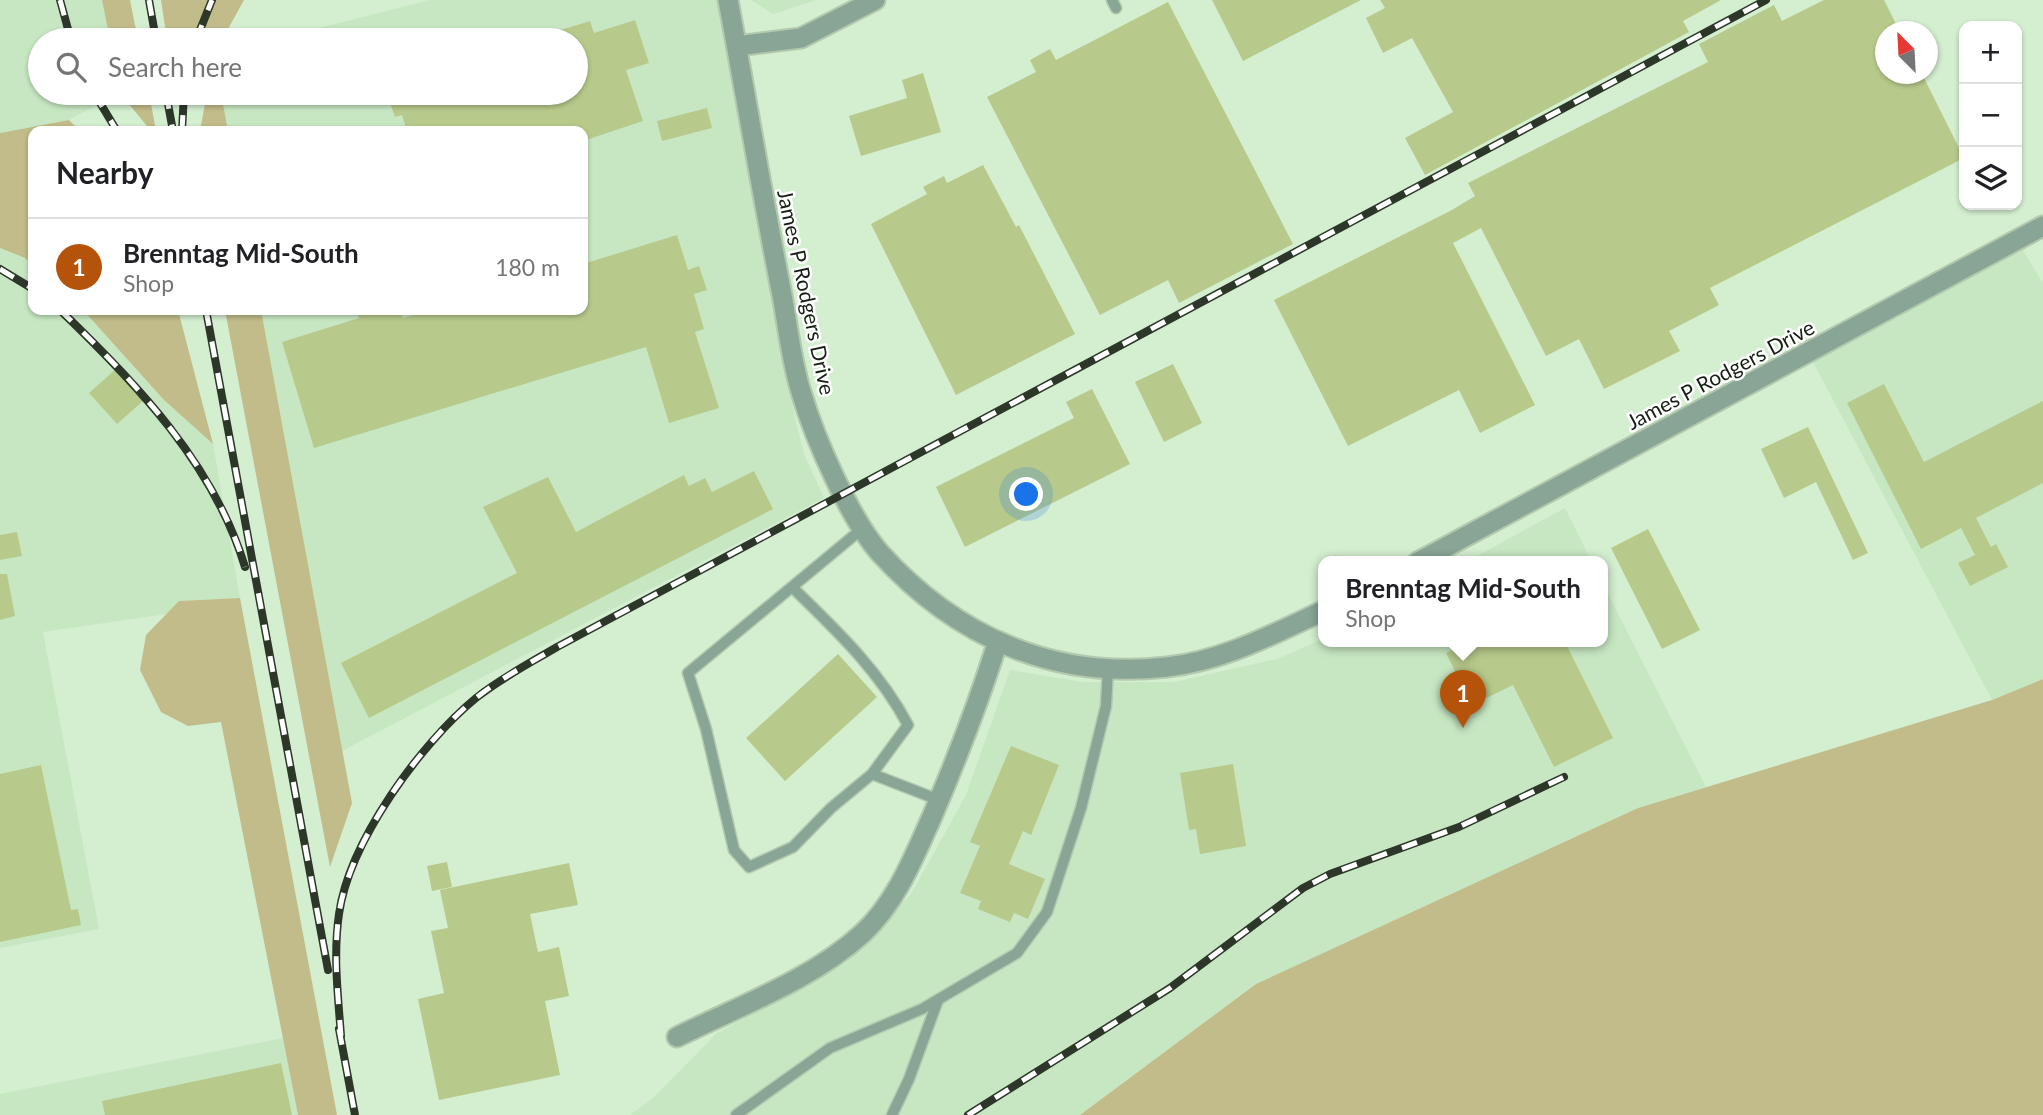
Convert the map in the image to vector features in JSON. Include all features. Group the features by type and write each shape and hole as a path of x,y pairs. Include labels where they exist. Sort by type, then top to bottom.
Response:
{"street":[{"name":"James P Rodgers Drive","path":"728,0 802,395 843,494 879,551 915,587 954,618 997,644 1057,662 1108,668 1168,667 1228,654 1318,613"},
{"path":"737,46 801,38 875,0"},
{"name":"James P Rodgers Drive","path":"1429,556 2043,226"},
{"path":"677,1037 800,975 840,951 864,932 891,900 909,868 969,732 997,644"}],"lane":[{"path":"792,587 863,656 896,702 908,725 872,774 831,808 793,847 749,867 734,850 706,729 688,673 792,587 864,528"},
{"path":"736,1115 830,1048 938,1000 1017,953 1047,912 1081,808 1106,706 1108,668"},
{"path":"872,774 939,800"},
{"path":"892,1115 909,1079 938,1000"}],"shaded area":[{"path":"0,0 102,0 108,28 28,28 28,105 97,105 69,120 0,133"},
{"path":"102,0 130,0 136,28 108,28"},
{"path":"161,0 244,0 229,28 165,28"},
{"path":"430,0 718,0 796,422 804,454 824,498 342,751 262,315 588,315 588,126 227,126 223,105 588,105 588,28 319,28"},
{"path":"751,0 816,0 773,14"},
{"path":"130,105 151,105 155,126 147,126"},
{"path":"205,105 223,105 227,126 201,126"},
{"path":"69,120 75,126 37,126"},
{"path":"28,128 28,261 0,248 0,133"},
{"path":"0,248 28,261 28,315 88,315 164,400 213,444 240,598 180,601 167,614 43,632 99,929 0,948"},
{"path":"2022,249 2043,283 2043,679 1992,700 1813,362"},
{"path":"88,315 179,315 213,444 164,400"},
{"path":"226,315 262,315 352,803 330,867"},
{"path":"1565,508 1589,556 1477,556"},
{"path":"1608,594 1706,787 1638,808 1256,984 1080,1115 630,1115 653,1098 717,1033 845,964 911,894 966,795 1010,670 1082,682 1174,682 1277,659 1318,641 1318,647 1608,647"},
{"path":"240,598 337,1115 298,1115 221,722 188,726 161,712 140,670 146,635 179,601"},
{"path":"2043,679 2043,1115 1080,1115 1256,984 1638,808 1992,700"},
{"path":"283,1038 298,1115 0,1115 0,1094"}],"building":[{"path":"1212,0 1361,0 1243,61"},
{"path":"1380,0 1721,0 1683,21 1689,32 1425,175 1405,138 1453,112 1412,38 1383,53 1366,18 1385,8"},
{"path":"1824,0 1884,0 1894,21 1875,21 1875,84 1927,84 1959,148 1959,161 1710,288 1719,305 1669,331 1680,351 1604,389 1579,339 1546,356 1481,228 1453,243 1535,405 1480,433 1459,390 1348,446 1274,300 1452,210 1475,196 1468,183 1708,62 1699,44 1774,5 1782,21"},
{"path":"1168,2 1293,244 1179,303 1168,280 1100,315 987,97 1036,72 1030,60 1050,49 1056,60"},
{"path":"635,20 649,63 626,70 643,121 588,139 588,126 405,126 402,115 395,117 391,105 588,105 588,28 567,28 590,21 594,33"},
{"path":"923,73 941,132 861,156 849,116 907,98 902,80"},
{"path":"707,108 712,128 662,141 657,121"},
{"path":"983,165 1016,227 1019,225 1075,334 956,395 871,224 927,194 923,187 944,176 947,183"},
{"path":"677,235 688,270 699,266 707,290 694,294 704,329 695,332 719,408 669,423 646,347 314,448 282,342 359,318 358,315 402,315 403,318 414,315 588,315 588,262"},
{"path":"1173,364 1202,423 1164,442 1135,382"},
{"path":"116,369 143,401 117,424 89,393"},
{"path":"1884,384 1924,462 2043,401 2043,483 1976,518 1991,547 1996,544 2008,567 1970,586 1958,563 1975,555 1961,528 1921,549 1847,403"},
{"path":"1092,389 1130,464 965,547 936,487 1074,418 1066,402"},
{"path":"1808,427 1868,553 1853,560 1816,482 1784,498 1761,449"},
{"path":"754,471 773,509 369,718 341,663 517,573 483,507 548,477 576,532 684,475 689,486 705,478 712,492"},
{"path":"1648,529 1700,630 1662,649 1611,548"},
{"path":"17,532 22,556 0,560 0,535"},
{"path":"0,574 7,574 15,616 0,620"},
{"path":"1458,647 1568,647 1613,738 1554,767 1513,685 1472,705 1446,653"},
{"path":"838,654 877,697 785,781 746,738"},
{"path":"1011,746 1059,765 1031,835 1023,831 1009,864 1045,879 1028,919 1014,913 1010,922 978,909 981,901 960,893 980,846 970,842"},
{"path":"1233,764 1246,846 1200,854 1196,829 1189,830 1180,773"},
{"path":"41,765 71,910 78,909 81,925 0,942 0,774"},
{"path":"447,862 452,887 432,891 427,866"},
{"path":"569,863 578,905 530,914 538,952 559,947 569,996 545,1001 560,1075 439,1100 418,999 444,993 431,931 448,928 440,890"},
{"path":"281,1063 292,1115 105,1115 102,1101"}],"railway":[{"path":"60,0 68,28"},
{"path":"149,0 154,28"},
{"path":"201,28 212,0"},
{"path":"341,1036 336,945 345,886 357,856 390,796 432,741 476,698 557,647 1766,0"},
{"path":"101,105 114,126"},
{"path":"168,105 172,126"},
{"path":"182,126 183,105"},
{"path":"0,269 28,286"},
{"path":"65,315 144,396 193,460 214,494 245,567"},
{"path":"207,315 328,970"},
{"path":"968,1115 1170,988 1303,888 1330,874 1459,827 1564,777"},
{"path":"339,1029 355,1115"}],"place":[{"name":"Brenntag Mid-South","path":"1463,728"}]}
